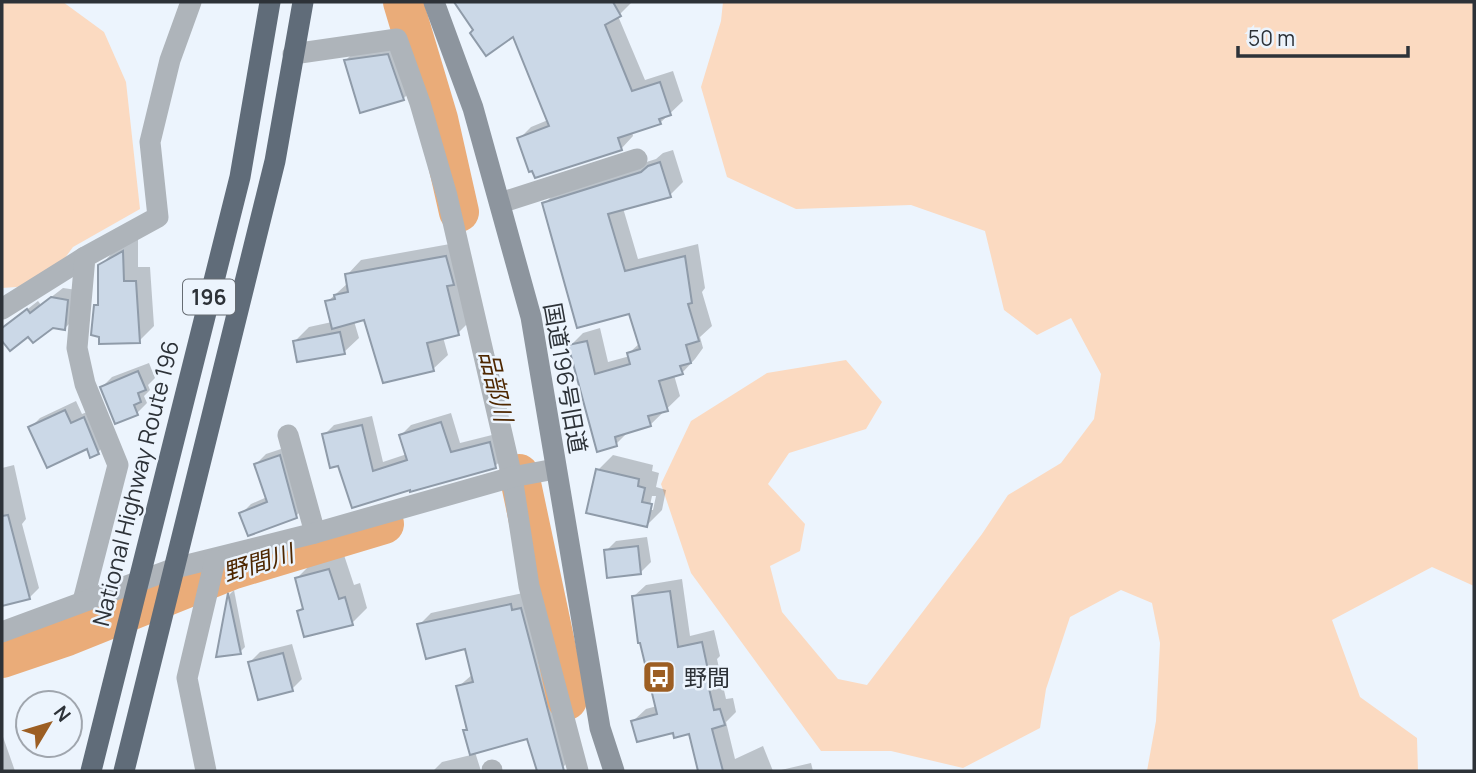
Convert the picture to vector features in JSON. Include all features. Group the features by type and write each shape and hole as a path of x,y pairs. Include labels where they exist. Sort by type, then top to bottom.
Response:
{"highway":[{"name":"National Highway Route 196","path":"91,771 240,177 270,2"},
{"name":"196","path":"124,771 275,161 303,2"}],"street":[{"path":"2,309 85,257 158,217 150,142 170,60 191,2"},
{"name":"国道196号旧道","path":"434,2 474,108 531,317 600,728 614,771"},
{"path":"293,54 397,39 420,103 447,196 512,478 527,571 554,687 578,771"},
{"path":"500,203 637,159"},
{"path":"83,601 118,465 85,384 77,348 85,257"},
{"path":"288,435 316,533"},
{"path":"2,632 83,601 174,571 512,478 555,469"},
{"path":"206,771 187,678 215,560"}],"shaded area":[{"path":"2,2 63,2 104,32 126,82 140,209 73,247 45,285 2,288"},
{"path":"723,2 1474,2 1474,586 1432,567 1332,620 1360,697 1417,738 1418,771 1147,771 1156,721 1160,643 1152,603 1121,590 1070,617 1046,689 1040,728 963,768 891,751 821,751 691,573 661,484 691,421 767,373 846,360 882,402 866,429 789,453 768,484 805,524 800,551 770,566 782,612 838,679 867,685 982,534 1008,495 1061,463 1094,419 1101,374 1071,318 1037,335 1004,310 985,231 911,205 796,209 727,177 701,87 721,21"}],"building":[{"path":"454,2 613,2 621,16 605,25 632,91 660,82 671,115 659,119 661,124 618,138 622,150 535,178 532,171 529,172 517,138 549,126 513,37 486,56"},
{"path":"388,54 404,100 360,113 344,60"},
{"path":"660,162 671,197 608,214 625,271 685,256 692,303 688,304 699,341 686,345 691,363 680,366 683,374 659,381 668,411 648,416 651,426 615,437 617,446 597,452 568,345 587,341 595,374 630,364 627,353 640,349 629,314 577,328 542,203 641,172"},
{"path":"123,251 124,281 136,281 140,343 99,344 99,337 91,335 94,305 98,305 98,265"},
{"path":"446,256 454,285 447,286 459,335 427,343 434,371 383,383 364,320 332,329 325,301 335,299 334,295 348,292 345,274"},
{"path":"51,297 68,300 65,330 53,328 33,343 28,337 10,351 2,341 2,328 27,309 30,313"},
{"path":"340,332 345,354 297,362 293,341"},
{"path":"138,371 146,390 138,393 141,402 134,405 138,415 115,424 100,387"},
{"path":"65,410 71,423 84,417 99,454 90,458 87,449 47,468 28,427"},
{"path":"441,422 451,452 490,442 496,468 352,508 338,466 330,468 322,434 362,425 373,471 407,460 399,435"},
{"path":"280,455 297,518 248,536 239,513 267,502 254,464"},
{"path":"596,469 639,479 638,486 645,488 642,502 652,504 647,527 586,513"},
{"path":"8,515 30,599 2,606 2,516"},
{"path":"638,546 641,574 607,578 604,550"},
{"path":"329,569 339,599 345,597 353,625 304,637 297,611 303,609 295,578"},
{"path":"670,591 678,647 702,642 714,710 720,709 725,725 712,729 723,771 698,771 689,734 674,738 673,733 637,742 631,721 657,714 638,643 632,596"},
{"path":"228,593 241,654 216,657"},
{"path":"511,604 512,610 521,608 564,771 537,771 527,739 470,755 456,686 473,682 465,649 426,659 417,624"},
{"path":"283,653 293,691 258,700 248,662"}],"waterway":[{"name":"品部川","path":"403,2 438,119 459,212"},
{"name":"品部川","path":"519,474 567,700"},
{"name":"野間川","path":"2,658 67,636 234,569 384,524"}],"place":[{"name":"野間","path":"659,677"}]}
